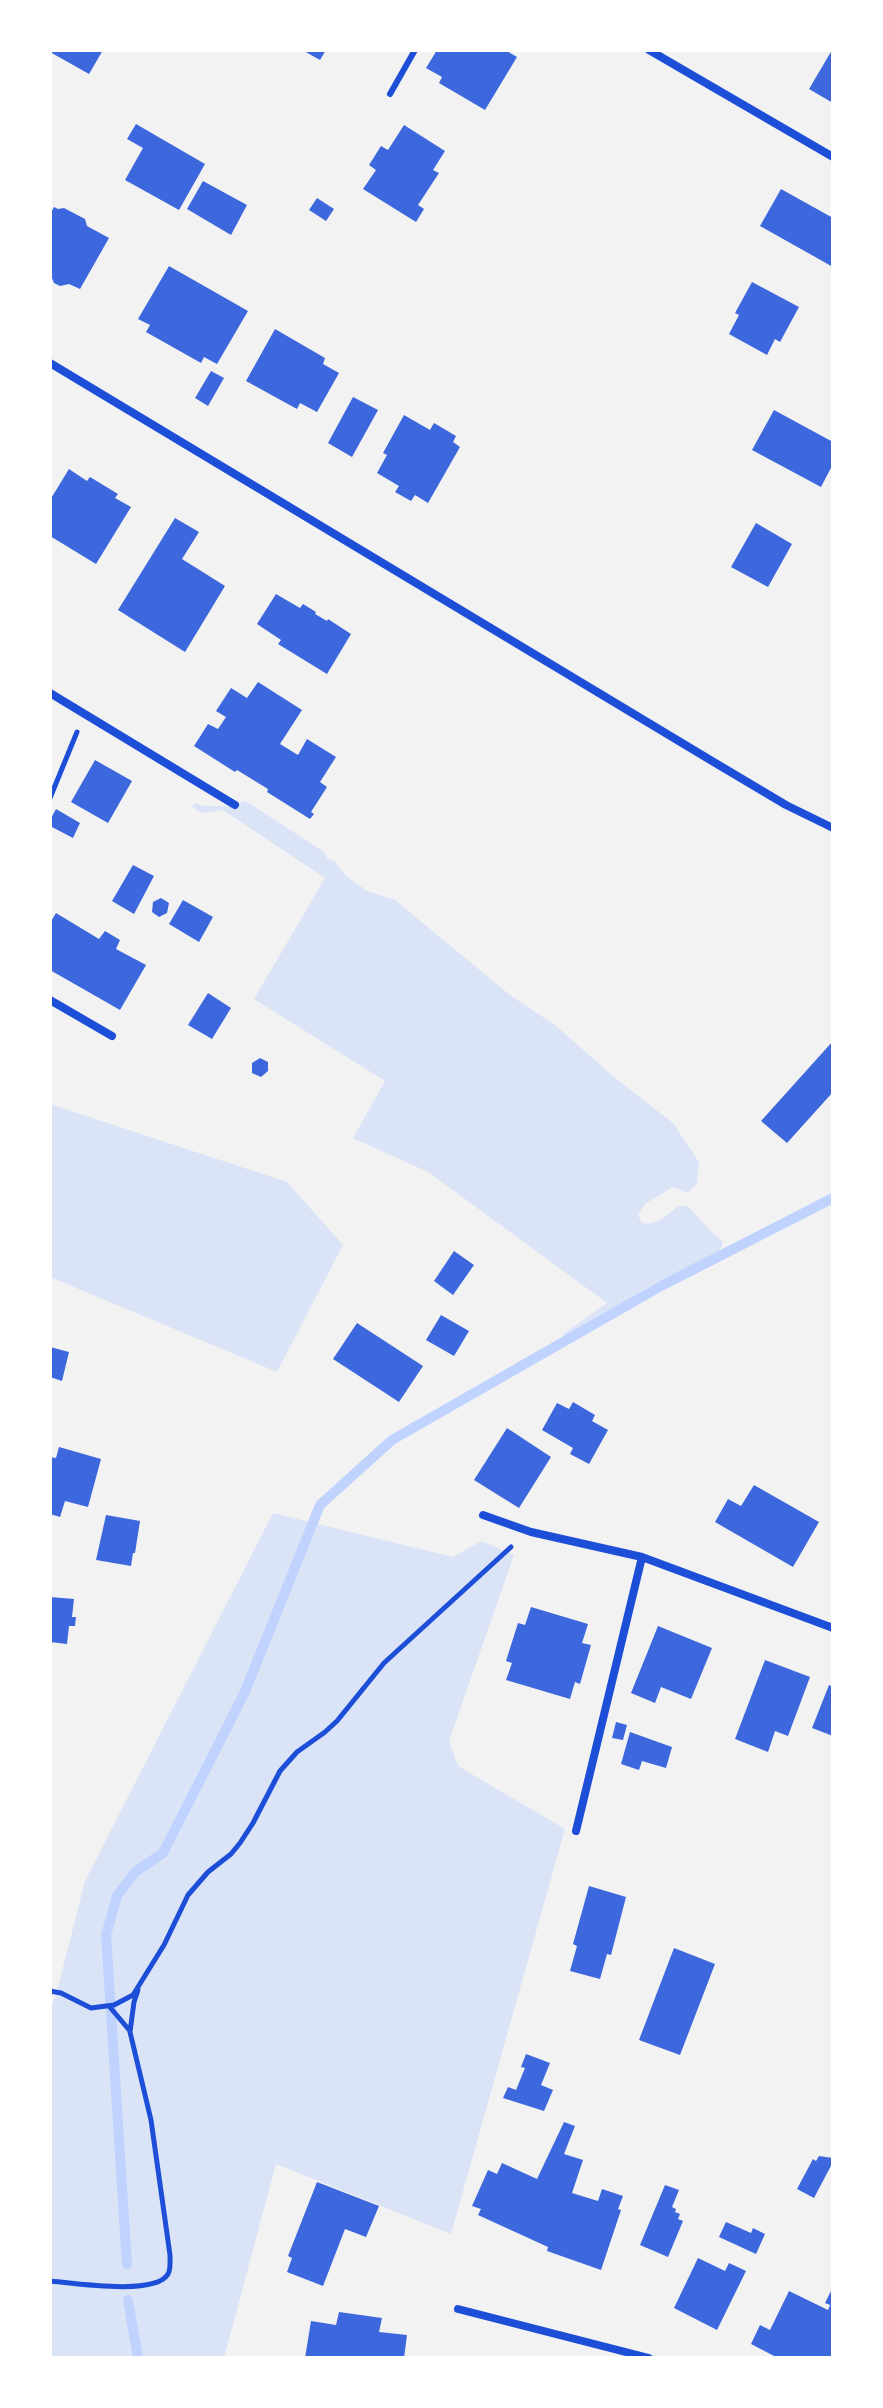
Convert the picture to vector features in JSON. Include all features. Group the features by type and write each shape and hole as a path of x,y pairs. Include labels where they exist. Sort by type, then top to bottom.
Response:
{"street":[{"path":"649,50 833,157"},
{"path":"50,363 774,798 833,828"},
{"path":"50,693 235,805"},
{"path":"50,1000 112,1036"},
{"path":"483,1515 531,1532 642,1557 833,1628"},
{"path":"576,1831 642,1557"},
{"path":"458,2309 649,2358"}],"lane":[{"path":"390,94 415,50"}],"path":[{"path":"50,798 86,714"},
{"path":"50,1991 91,2008 108,2007 133,1995 164,1945 188,1895 240,1843 280,1771 297,1752 337,1721 384,1663 531,1532"},
{"path":"50,2281 137,2287 163,2279 169,2272 170,2255 151,2120 130,2032 134,2002 141,1984"},
{"path":"108,2007 130,2032"}],"shaded area":[{"path":"242,801 324,852 346,876 367,891 395,900 510,995 555,1025 673,1123 699,1162 697,1184 687,1193 673,1187 645,1204 638,1215 642,1223 652,1223 678,1206 687,1206 722,1240 718,1253 651,1285 564,1337 563,1334 607,1303 428,1172 353,1138 385,1081 254,999 325,878 223,810 202,813 192,807 195,803 236,808"},
{"path":"50,1104 287,1182 343,1245 277,1372 50,1277"},
{"path":"273,1513 453,1557 481,1541 514,1555 449,1741 458,1766 565,1829 451,2234 276,2164 224,2358 50,2358 50,2008 85,1881"}],"building":[{"path":"50,50 103,50 89,74"},
{"path":"302,50 326,50 320,60"},
{"path":"437,50 505,50 517,57 485,110 439,83 442,77 426,68"},
{"path":"833,50 833,103 809,89"},
{"path":"136,124 205,164 179,210 125,180 143,148 127,139"},
{"path":"404,125 445,151 433,170 439,173 418,205 424,209 416,222 363,189 376,170 369,165 381,146 388,150"},
{"path":"203,181 247,205 231,235 187,209"},
{"path":"781,189 833,218 833,267 760,226"},
{"path":"317,198 334,209 326,221 309,210"},
{"path":"54,207 64,208 85,219 87,226 109,238 80,289 54,283 50,273 50,214"},
{"path":"169,266 248,311 217,364 204,357 201,363 146,332 150,325 138,319"},
{"path":"752,282 799,307 780,342 775,339 767,355 729,334 739,315 735,313"},
{"path":"275,329 325,358 323,364 339,373 317,412 300,403 297,409 246,381"},
{"path":"211,371 224,378 208,406 195,398"},
{"path":"353,397 378,410 352,457 328,443"},
{"path":"774,410 833,442 833,464 821,487 752,450"},
{"path":"404,415 430,430 434,423 456,436 453,442 460,447 428,503 415,495 411,501 395,492 399,486 377,473 387,455 383,453"},
{"path":"69,469 87,481 90,477 118,494 115,498 131,507 96,564 50,536 50,500"},
{"path":"175,518 199,532 182,559 225,586 185,652 118,610"},
{"path":"756,523 792,544 768,587 731,567"},
{"path":"276,594 300,608 303,604 351,634 327,674 278,644 281,640 257,624"},
{"path":"258,682 302,710 280,744 298,755 307,739 336,757 320,782 327,787 311,812 314,814 310,819 267,792 268,789 194,746 208,724 218,729 226,717 216,711 231,688 247,698"},
{"path":"95,760 132,781 108,823 71,802"},
{"path":"56,809 80,823 73,838 50,826"},
{"path":"133,865 154,876 134,914 112,901"},
{"path":"161,898 169,903 167,913 159,917 152,912 153,902"},
{"path":"183,900 213,917 199,942 169,924"},
{"path":"56,913 99,939 105,931 120,940 116,949 146,965 120,1010 50,970 50,923"},
{"path":"208,993 231,1008 212,1039 188,1025"},
{"path":"833,1041 833,1092 787,1143 761,1121"},
{"path":"260,1058 268,1062 268,1071 261,1077 252,1073 252,1063"},
{"path":"454,1251 474,1265 453,1295 434,1281"},
{"path":"441,1315 469,1331 454,1356 426,1340"},
{"path":"357,1323 423,1366 399,1402 333,1359"},
{"path":"50,1347 69,1352 62,1381 50,1377"},
{"path":"573,1402 595,1415 592,1421 608,1430 589,1464 570,1454 573,1448 542,1430 557,1403 569,1409"},
{"path":"507,1428 551,1457 519,1508 474,1480"},
{"path":"59,1447 101,1459 88,1507 65,1501 60,1517 50,1514 50,1457 56,1458"},
{"path":"754,1485 819,1522 793,1567 715,1522 728,1499 741,1506"},
{"path":"106,1515 140,1521 131,1566 96,1560"},
{"path":"50,1597 74,1599 72,1617 76,1617 75,1626 69,1626 67,1644 50,1642"},
{"path":"531,1607 588,1624 582,1643 591,1645 580,1684 575,1682 570,1699 506,1680 512,1663 506,1661 518,1623 525,1625"},
{"path":"658,1626 712,1648 691,1699 661,1687 655,1703 631,1693"},
{"path":"765,1660 810,1677 788,1736 775,1731 768,1752 735,1739"},
{"path":"829,1685 833,1687 833,1736 812,1728"},
{"path":"616,1722 627,1725 623,1740 612,1738"},
{"path":"630,1732 672,1747 666,1768 642,1761 639,1770 621,1764"},
{"path":"589,1886 626,1897 611,1955 607,1954 600,1979 570,1971 577,1946 573,1944"},
{"path":"674,1948 715,1964 680,2055 639,2040"},
{"path":"526,2054 550,2063 541,2085 553,2090 544,2111 503,2098 508,2087 516,2090 525,2068 521,2067"},
{"path":"564,2122 575,2126 564,2154 583,2160 572,2193 598,2201 602,2189 623,2196 601,2270 547,2251 548,2247 478,2215 481,2209 472,2206 488,2170 497,2174 502,2163 537,2179"},
{"path":"819,2156 833,2158 833,2162 814,2198 797,2189 813,2159 816,2161"},
{"path":"317,2182 379,2206 366,2237 345,2229 323,2286 287,2272 292,2258 288,2256"},
{"path":"665,2185 679,2190 672,2207 680,2214 678,2219 683,2221 668,2257 640,2245"},
{"path":"726,2222 751,2233 753,2228 765,2234 756,2254 719,2237"},
{"path":"698,2258 725,2271 729,2263 746,2271 717,2330 674,2308"},
{"path":"833,2287 833,2351 830,2358 778,2358 751,2344 760,2325 770,2330 789,2291 828,2310 830,2305 825,2303"},
{"path":"339,2312 382,2318 379,2332 407,2335 404,2358 305,2358 311,2321 336,2325"}],"waterway":[{"path":"127,2264 106,1935 117,1896 135,1872 163,1853 244,1694 320,1505 392,1440 661,1286 833,1198"},
{"path":"128,2300 138,2358"}]}
